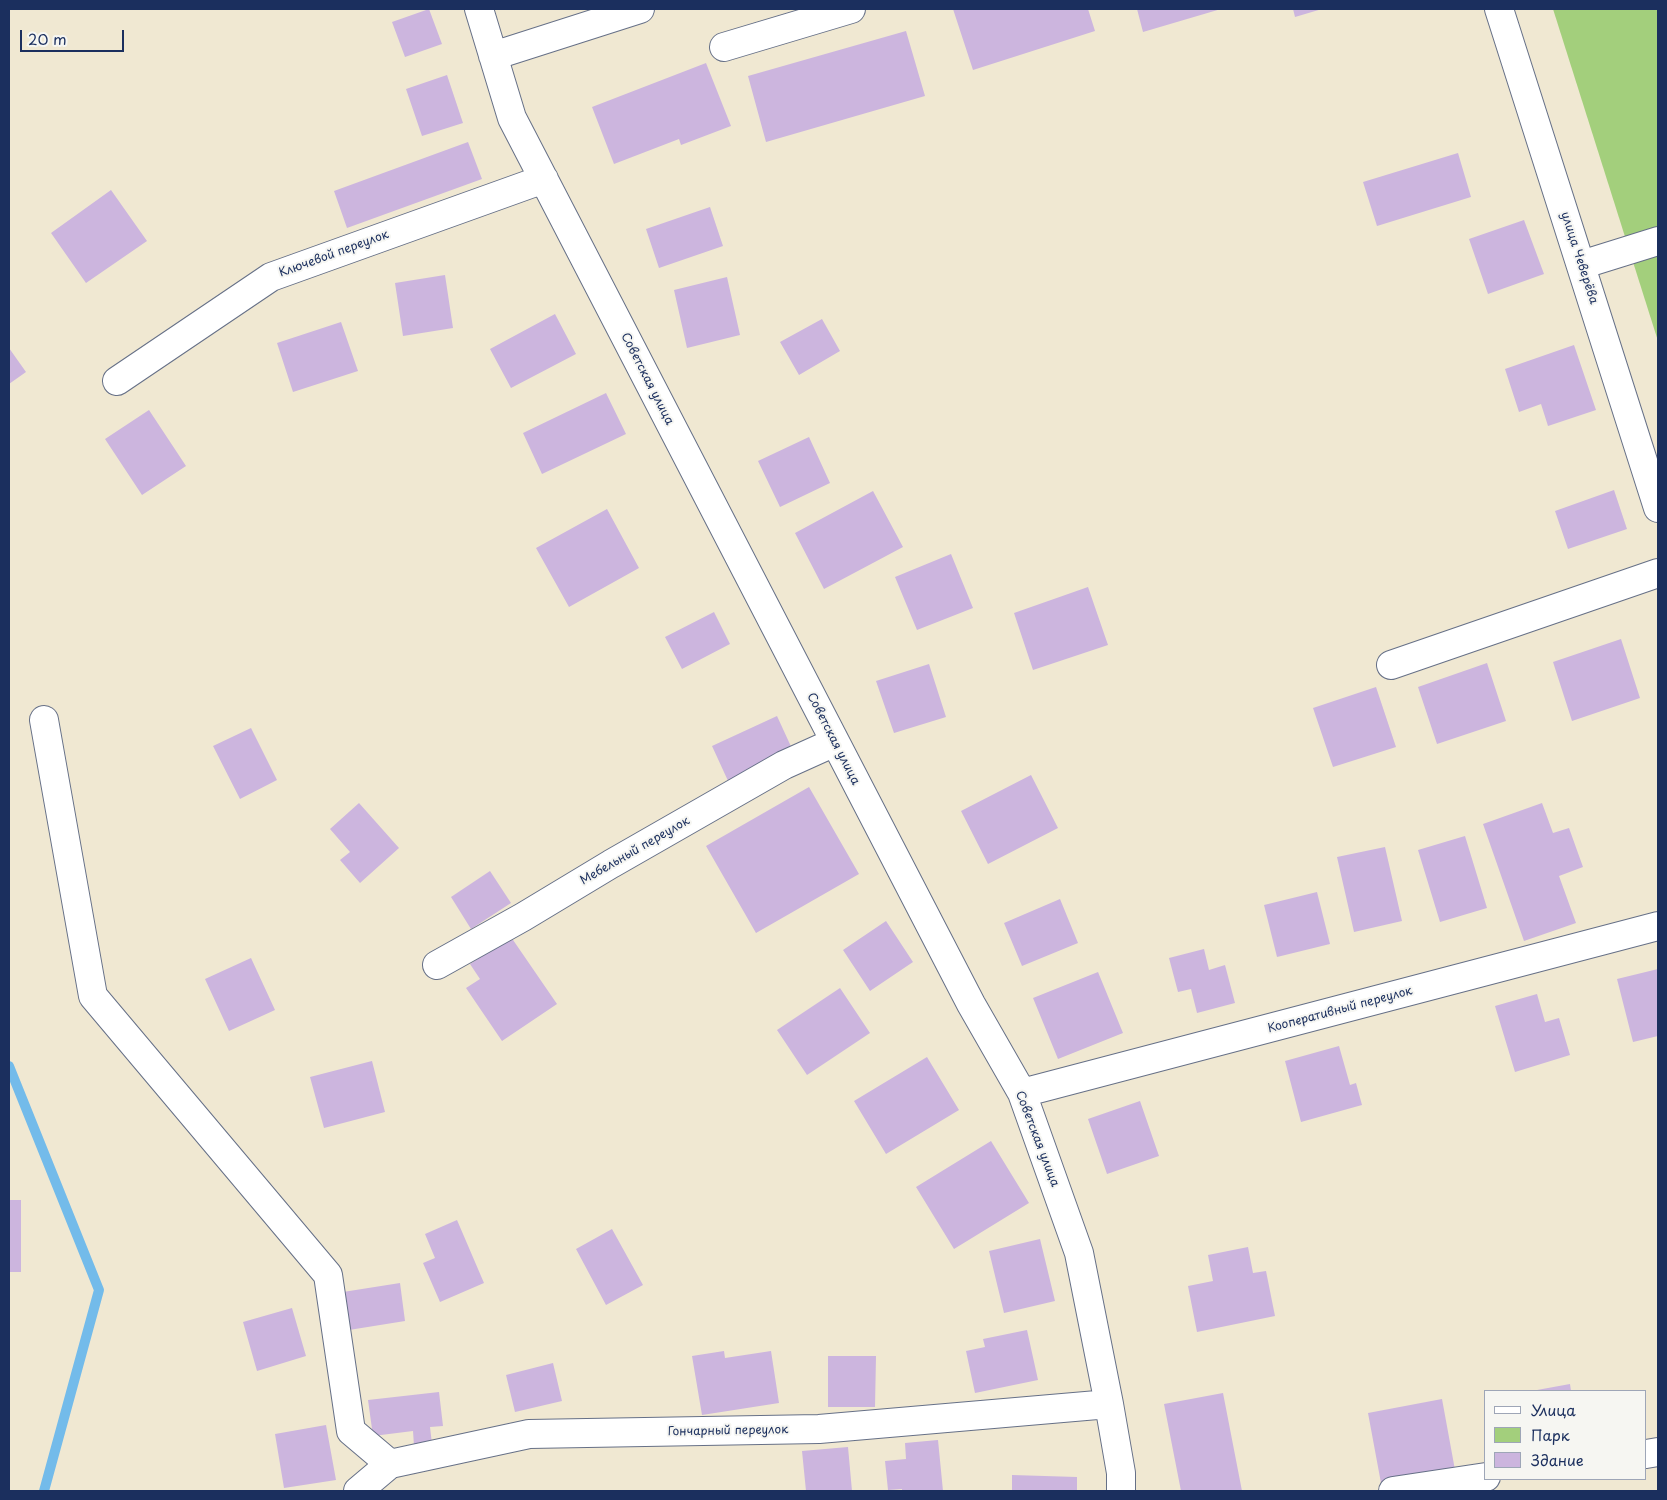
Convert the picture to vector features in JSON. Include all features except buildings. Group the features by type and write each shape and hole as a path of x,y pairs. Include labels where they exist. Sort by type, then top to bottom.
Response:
{"street":[{"name":"Советская улица","path":"479,9 512,118 971,1004 1022,1093 1079,1253 1109,1404 1121,1491"},
{"path":"493,56 640,9"},
{"path":"724,47 850,9"},
{"name":"улица Чеверёва","path":"1499,9 1658,508"},
{"name":"Ключевой переулок","path":"117,381 271,277 544,179"},
{"path":"1581,265 1658,241"},
{"path":"1391,665 1658,573"},
{"path":"44,720 93,996 328,1275 351,1430 390,1464"},
{"name":"Мебельный переулок","path":"437,965 524,917 611,864 784,765 835,742"},
{"name":"Кооперативный переулок","path":"1022,1093 1658,926"},
{"name":"Гончарный переулок","path":"358,1491 390,1464 529,1434 819,1429 1109,1404"},
{"path":"1393,1491 1484,1477"}],"green space":[{"path":"1553,9 1658,9 1658,341"}],"waterway":[{"path":"9,1066 99,1290 44,1491"}]}
